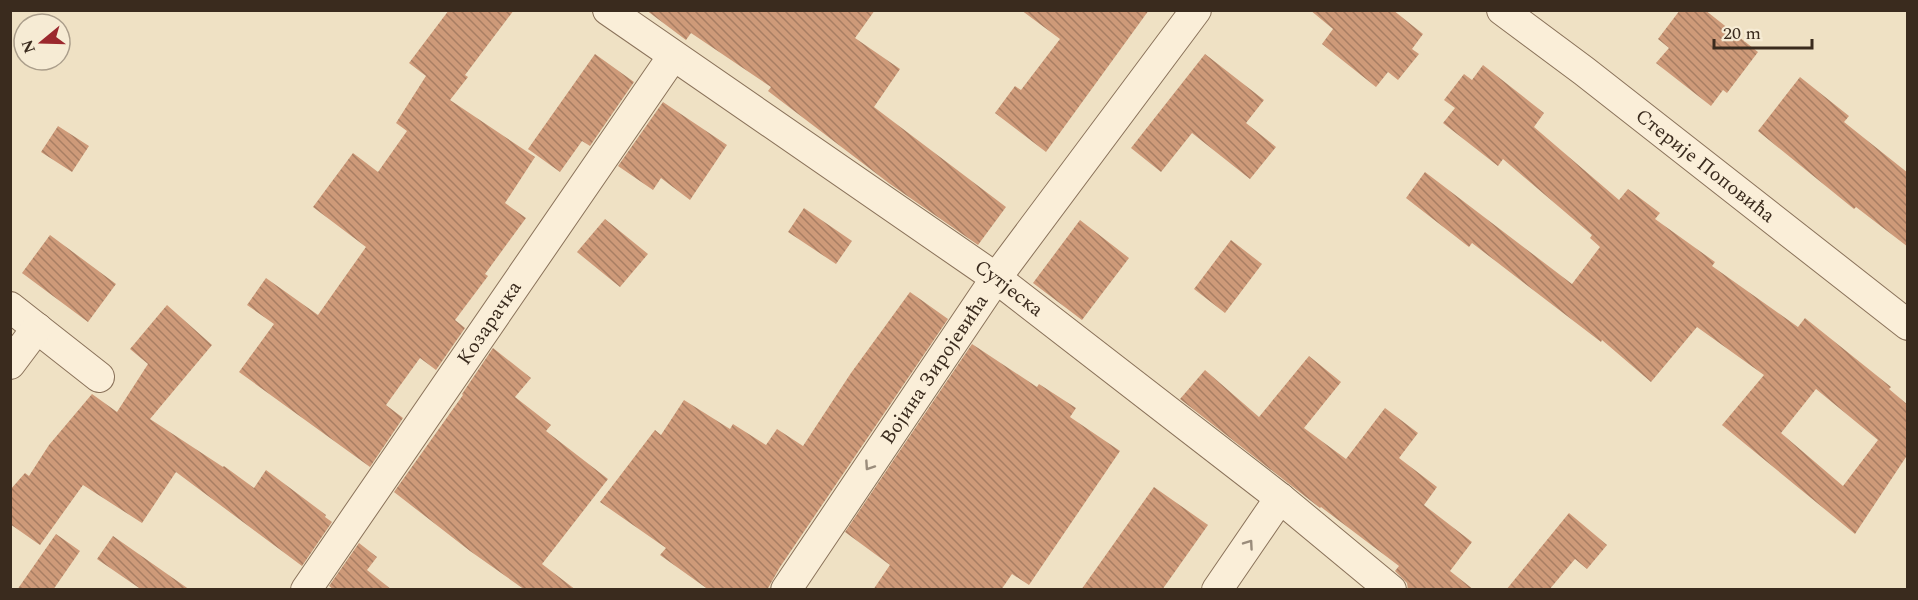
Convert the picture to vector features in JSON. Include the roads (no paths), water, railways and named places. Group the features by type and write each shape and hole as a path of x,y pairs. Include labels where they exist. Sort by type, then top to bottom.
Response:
{"street":[{"name":"Сутјеска","path":"608,10 996,278 1280,498 1391,590"},
{"name":"Војина Зиројевића","path":"786,590 996,278 1196,10"},
{"name":"Стерије Поповића","path":"1502,10 1584,71 1908,325"},
{"name":"Козарачка","path":"306,590 673,56"},
{"path":"10,308 99,378"},
{"path":"10,364 37,328"},
{"path":"1217,590 1280,498"}]}
